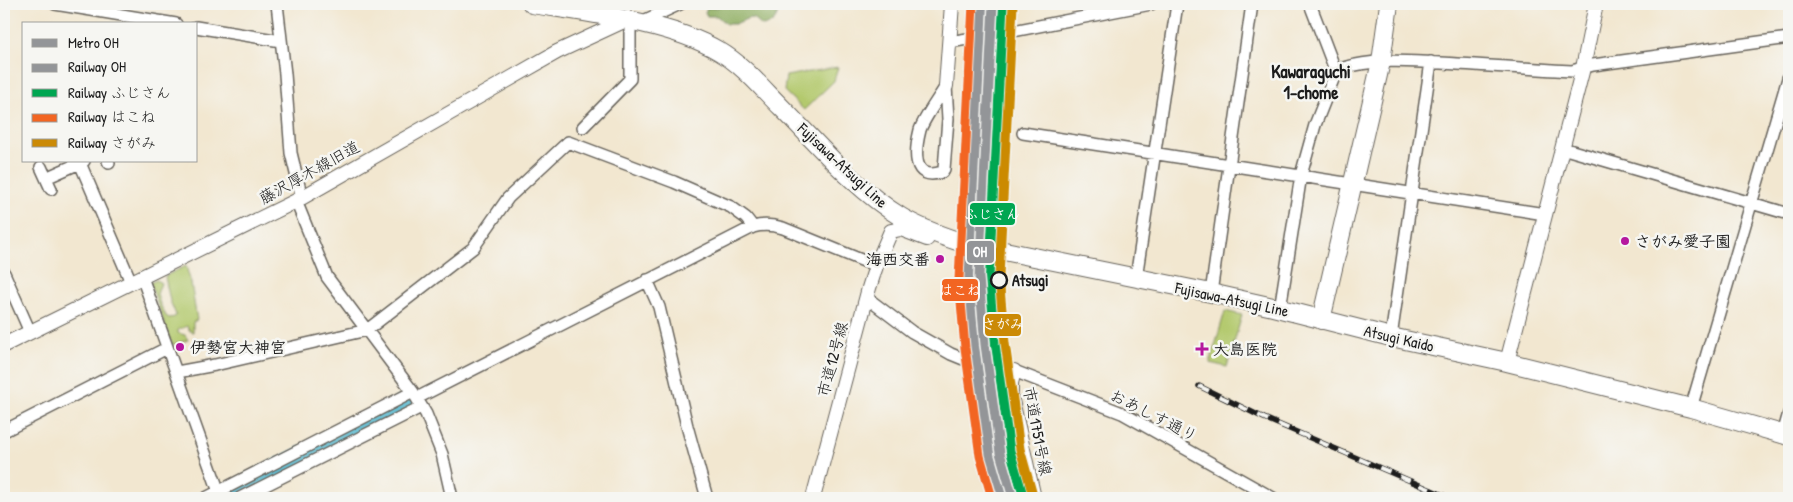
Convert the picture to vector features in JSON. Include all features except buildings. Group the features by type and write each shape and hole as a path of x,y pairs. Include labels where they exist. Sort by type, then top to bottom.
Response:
{"main road":[{"name":"Fujisawa-Atsugi Line","path":"532,4 632,21 703,43 719,51 746,72 844,171 881,203 913,224 960,242 1211,293 1322,320"},
{"path":"1322,320 1381,62 1389,4"},
{"name":"Atsugi Kaido","path":"1322,320 1507,362 1692,408 1786,435"}],"street":[{"path":"55,4 164,22"},
{"path":"277,4 291,153 299,200 326,277 417,399 442,454 452,498"},
{"path":"583,127 630,79 632,21 680,4"},
{"path":"946,86 920,130 916,155 917,164 920,170 924,172 938,173 944,169 948,119 946,86 952,4"},
{"path":"949,42 990,36 1151,4"},
{"path":"1136,278 1177,4"},
{"path":"1211,293 1252,4"},
{"path":"1310,4 1336,72"},
{"path":"1507,362 1583,68 1596,4"},
{"name":"藤沢厚木線旧道","path":"4,345 299,200 549,57 632,21"},
{"path":"198,27 281,41"},
{"path":"1280,309 1300,175 1315,125 1336,72 1346,67 1381,62 1431,62 1572,71 1610,62 1789,38"},
{"path":"1391,337 1431,62"},
{"path":"1692,408 1789,74"},
{"path":"930,114 935,113 948,119"},
{"path":"1023,133 1545,214"},
{"path":"177,372 234,361 367,330 474,248 508,198 568,142 674,182 731,207 746,218 753,227"},
{"path":"1562,148 1789,214"},
{"path":"41,166 49,184 82,162 167,348 221,495"},
{"path":"881,203 889,216 891,231 901,230 940,243 960,242"},
{"path":"206,498 221,495 417,399 753,227 762,225 784,228 876,266"},
{"name":"市道12号線","path":"813,498 876,266 891,231"},
{"path":"4,274 30,332"},
{"path":"647,280 660,308 707,498"},
{"name":"おあしす通り","path":"867,298 912,332 951,354 972,363 1014,371 1122,413 1273,498"},
{"path":"4,431 167,348"},
{"name":"市道1751号線","path":"1014,371 1011,383 1011,396 1034,498"},
{"path":"240,498 417,399"},
{"path":"1786,435 1789,413"}],"green space":[{"path":"719,4 774,4 778,13 774,21 765,26 749,18 735,24 726,24 717,16 707,16 705,12 707,8 719,7"},
{"path":"838,67 834,81 804,110 784,91 786,76"},
{"path":"186,266 191,283 197,320 193,322 193,332 187,326 178,330 178,333 185,335 188,340 172,345 150,283 156,280 161,283 157,294 160,304 166,316 169,318 175,317 165,277"},
{"path":"1225,311 1242,315 1227,367 1210,363"}],"waterway":[{"path":"222,498 407,404"}],"railway":[{"path":"1199,386 1264,418 1450,498"}],"metro line":[{"name":"OH","path":"993,4 979,277 985,345 1000,453 1013,498"}],"rail line":[{"name":"はこね","path":"973,4 959,279 965,348 980,456 992,498"},
{"name":"OH","path":"983,4 969,278 975,346 990,454 1003,498"},
{"name":"ふじさん","path":"1003,5 989,277 995,344 1010,451 1023,495"},
{"name":"さがみ","path":"1013,5 999,277 1005,343 1020,449 1032,492"}],"place":[{"name":"さがみ愛子園","path":"1625,241"},
{"name":"海西交番","path":"940,259"},
{"name":"Atsugi","path":"999,280"},
{"name":"伊勢宮大神宮","path":"180,347"},
{"name":"大島医院","path":"1202,349"}],"district":[{"name":"Kawaraguchi 1-chome","path":"1311,82"}]}
